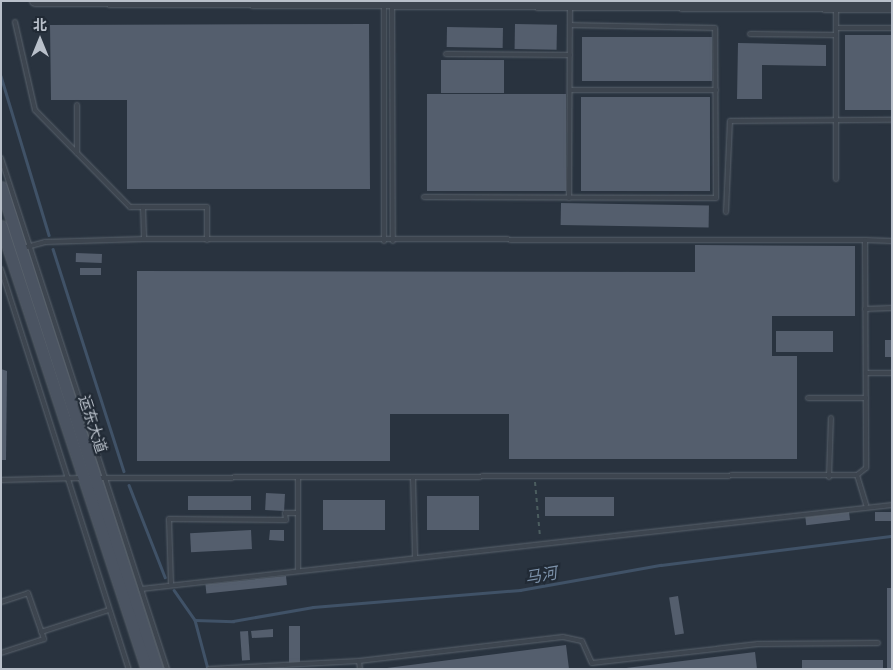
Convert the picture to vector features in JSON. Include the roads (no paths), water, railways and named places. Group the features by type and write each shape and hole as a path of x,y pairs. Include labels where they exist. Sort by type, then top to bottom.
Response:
{"main road":[{"name":"运东大道","path":"1,187 15,250 95,478 157,669"},
{"name":"运东大道","path":"1,226 15,250"},
{"name":"运东大道","path":"95,478 147,669"}],"street":[{"path":"35,1 836,4 892,7"}],"lane":[{"path":"384,241 388,3"},
{"path":"388,3 393,241"},
{"path":"569,198 570,3"},
{"path":"836,4 836,179"},
{"path":"15,22 35,110 130,207 207,208 207,240"},
{"path":"424,197 716,198 715,28 570,26"},
{"path":"836,28 892,28"},
{"path":"750,34 836,35"},
{"path":"446,54 570,54"},
{"path":"570,90 716,90"},
{"path":"77,105 77,153"},
{"path":"726,212 730,121 892,120"},
{"path":"1,158 15,250 95,478 141,589 166,669"},
{"path":"143,207 144,239"},
{"path":"15,250 144,239 892,241"},
{"path":"1,480 95,478 829,477 857,475 866,468 865,240"},
{"path":"1,269 66,479 128,669"},
{"path":"865,308 892,308"},
{"path":"866,373 892,373"},
{"path":"808,398 866,398"},
{"path":"829,477 831,418"},
{"path":"857,475 866,505"},
{"path":"298,478 298,568"},
{"path":"413,478 415,556"},
{"path":"141,589 171,583 298,568 866,505 892,504"},
{"path":"171,583 169,519 286,520 285,513 298,513"},
{"path":"1,602 28,593 44,639 1,653"},
{"path":"41,632 109,610"},
{"path":"210,669 359,661 563,636 582,641 592,662 758,644 878,643"},
{"path":"359,661 360,669"}],"waterway":[{"path":"1,76 49,235"},
{"path":"53,249 124,471"},
{"path":"129,485 165,577"},
{"name":"马河","path":"195,620 233,621 313,607 520,590 661,565 892,536"},
{"path":"174,590 195,620 208,669"}]}
